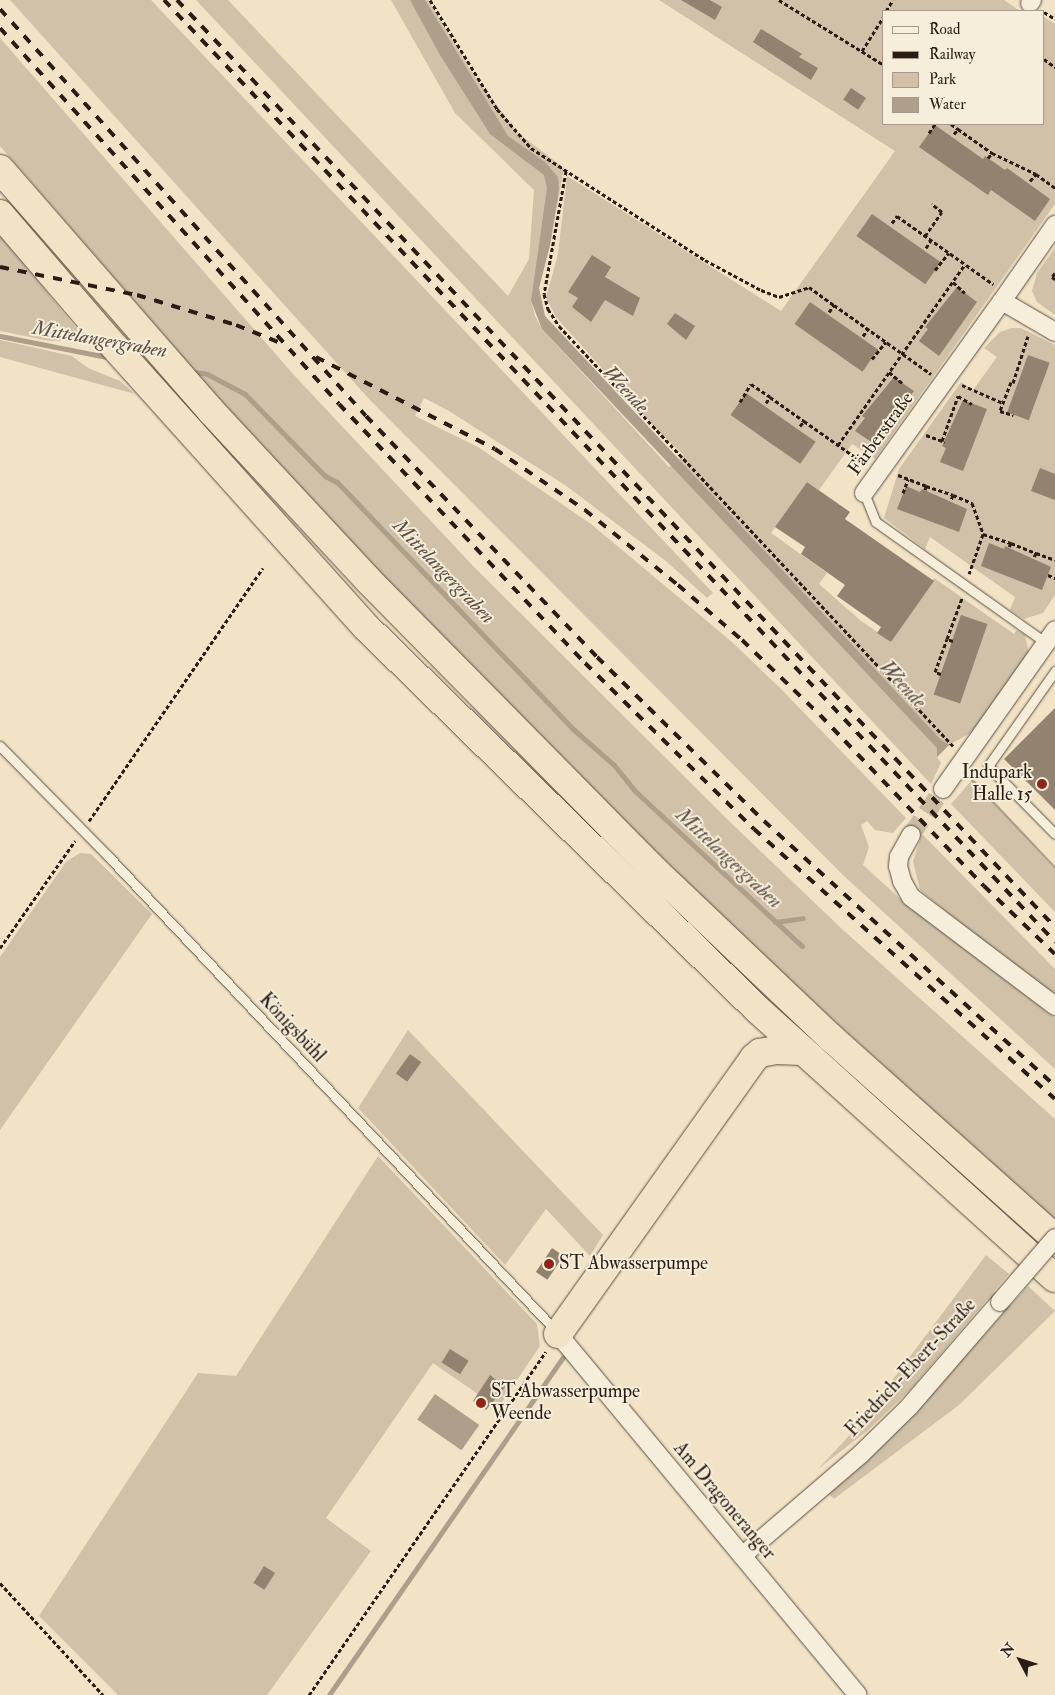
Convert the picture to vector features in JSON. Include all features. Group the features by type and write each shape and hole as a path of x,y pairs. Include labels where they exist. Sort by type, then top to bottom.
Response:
{"highway":[{"path":"0,169 212,412 368,580 652,868 830,1037 1055,1238"},
{"path":"0,214 103,334 366,627 638,896 802,1051 1055,1278"},
{"path":"558,1334 754,1058 776,1050 802,1051"}],"street":[{"name":"Färberstraße","path":"864,493 1055,225"},
{"path":"1002,301 1055,332"},
{"path":"943,790 1050,636"},
{"path":"911,835 899,857 898,866 902,881 911,897 1055,1006"},
{"name":"Friedrich-Ebert-Straße","path":"742,1556 861,1454 909,1406 1055,1238"},
{"name":"Am Dragoneranger","path":"558,1334 858,1695"}],"lane":[{"name":"Färberstraße","path":"864,493 876,522 965,585 1050,636"},
{"path":"1055,671 988,766 1055,834"},
{"name":"Königsbühl","path":"0,746 82,830 558,1334"}],"path":[{"path":"430,0 513,132 531,148 705,260 778,297 809,287 902,354 970,391 1003,403"},
{"path":"779,0 882,64"},
{"path":"862,51 882,19"},
{"path":"929,133 933,125"},
{"path":"952,125 992,152 1036,174 1055,188"},
{"path":"954,134 958,129"},
{"path":"988,158 992,152"},
{"path":"566,171 544,294 554,317 964,760"},
{"path":"1030,181 1036,174"},
{"path":"925,236 942,212 932,204"},
{"path":"892,223 897,216 965,264 998,288 1002,301"},
{"path":"926,248 931,240"},
{"path":"936,270 949,253"},
{"path":"838,445 879,390 889,372 942,300 965,264"},
{"path":"1055,273 1052,277 1055,279"},
{"path":"952,282 965,293"},
{"path":"829,312 834,305"},
{"path":"1013,415 1000,411 1034,320"},
{"path":"863,336 868,329"},
{"path":"872,359 886,342"},
{"path":"889,372 902,383"},
{"path":"740,402 751,384 878,474 908,479 926,488 972,503 984,534 965,585 966,593 935,672 941,674"},
{"path":"942,441 958,396 972,404"},
{"path":"766,403 770,397"},
{"path":"800,426 804,421"},
{"path":"903,493 908,479"},
{"path":"951,500 952,495"},
{"path":"984,534 1035,555 1055,560"},
{"path":"0,948 263,568"},
{"path":"1048,575 1055,578"},
{"path":"947,639 953,641"},
{"path":"309,1695 558,1334"},
{"path":"0,1583 104,1695"}],"green space":[{"path":"10,0 151,0 713,593 707,598 666,561 565,485 449,411 424,398 415,416 478,447 591,524 732,642 780,688 906,818 893,833 875,830 867,821 861,825 869,847 863,865 906,904 1055,1018 1055,1069 844,876 369,399"},
{"path":"196,0 228,0 508,296 529,259 534,190 455,113 391,0 428,0 471,71 518,133 564,168 550,245 539,288 531,301 535,316 542,329 669,467 684,455 659,432 556,317 546,298 558,254 567,176 781,311 895,151 659,0 1004,0 1019,10 882,10 882,125 1045,125 1045,18 1055,24 1055,204 875,459 852,444 819,490 807,482 771,533 827,573 819,584 860,620 891,642 934,578 1014,634 1017,630 1025,635 1029,653 976,730 949,745 937,757 941,763 931,784"},
{"path":"0,38 293,374 475,568 728,820 842,929 1055,1119 1055,1220 748,943 470,668 235,417 0,146"},
{"path":"0,234 76,328 83,340 50,341 0,331"},
{"path":"1055,248 1055,315 1037,302 1032,291 1037,273"},
{"path":"1011,328 1021,328 1055,345 1055,595 1043,613 1024,619 1010,610 1015,597 930,537 925,549 884,518 899,469 961,382 973,390 997,357 984,348 1000,332"},
{"path":"0,340 72,356 88,368 120,381 135,394 0,357"},
{"path":"971,781 1055,869 1055,912 951,804"},
{"path":"922,834 1055,969 1055,993 1033,982 920,890 913,861"},
{"path":"80,853 91,854 152,914 0,1130 0,957 66,862"},
{"path":"408,1030 603,1235 590,1256 546,1209 505,1265 358,1108"},
{"path":"378,1156 537,1324 540,1346 498,1408 433,1363 326,1518 371,1551 267,1695 118,1695 39,1616 198,1373 236,1376"},
{"path":"986,1255 1009,1274 911,1389 867,1431 818,1469 858,1426"},
{"path":"1028,1286 1055,1311 959,1405 834,1499 829,1494 910,1417"}],"water":[{"path":"410,0 425,0 508,136 545,162 558,177 559,189 550,245 539,288 545,316 941,740 949,745 937,757 937,748 542,329 531,301 547,188 544,175 490,134 440,55"},
{"path":"973,779 1055,866 1055,869 971,781"},
{"path":"435,1394 479,1425 461,1450 417,1419"}],"building":[{"path":"681,0 710,0 722,7 715,20"},
{"path":"761,29 802,54 799,57 818,68 811,80 753,42"},
{"path":"851,88 866,98 858,110 843,100"},
{"path":"935,125 983,159 985,156 1005,170 1007,168 1050,199 1035,221 991,190 988,195 919,147"},
{"path":"872,214 941,262 925,284 857,236"},
{"path":"592,255 611,267 605,277 640,298 633,316 605,300 591,322 572,307 578,298 568,292"},
{"path":"957,287 977,302 939,356 919,341 928,329 925,327"},
{"path":"810,302 878,350 863,372 795,324"},
{"path":"675,313 695,326 686,340 667,324"},
{"path":"1028,355 1050,363 1029,420 1007,412"},
{"path":"894,377 914,391 876,445 855,431 865,418 862,416"},
{"path":"746,393 816,442 800,464 731,415"},
{"path":"963,400 987,409 963,471 940,462 946,448 942,446"},
{"path":"1040,468 1055,474 1055,500 1031,491"},
{"path":"807,482 850,512 845,519 934,581 891,642 877,633 881,627 837,596 845,585 801,554 805,547 775,527"},
{"path":"906,486 920,492 922,489 967,509 959,532 897,509"},
{"path":"989,543 1004,549 1005,546 1051,567 1042,590 981,566"},
{"path":"961,615 987,624 960,704 934,694"},
{"name":"Indupark Halle 15","path":"1055,708 1055,810 1004,759"},
{"path":"410,1054 421,1062 407,1082 396,1073"},
{"name":"ST Abwasserpumpe","path":"552,1248 564,1256 547,1280 536,1272"},
{"path":"450,1349 469,1361 460,1374 442,1363"},
{"path":"490,1375 505,1387 486,1410 473,1401"},
{"path":"264,1566 275,1573 264,1590 253,1583"}],"waterway":[{"name":"Mittelangergraben","path":"0,336 112,358"},
{"name":"Mittelangergraben","path":"189,371 207,374 245,394 325,476 337,482 573,729 614,765 635,791 802,946"},
{"path":"775,922 803,918"},
{"path":"329,1695 563,1357"}],"tunnel":[{"path":"911,835 943,789"}],"railway":[{"path":"164,0 1055,942"},
{"path":"177,0 1055,927"},
{"path":"0,9 366,416 597,657 764,821 1055,1086"},
{"path":"0,28 339,404 585,663 754,829 1055,1099"},
{"path":"0,267 137,295 236,325 283,344"},
{"path":"316,357 495,449 585,510 678,585 742,640 820,715 984,886 1055,954"}],"place":[{"name":"Indupark Halle 15","path":"1042,784"},
{"name":"ST Abwasserpumpe","path":"549,1264"},
{"name":"ST Abwasserpumpe Weende","path":"481,1403"}],"water label":[{"name":"Weende","path":"626,389"},
{"name":"Weende","path":"903,684"}]}
